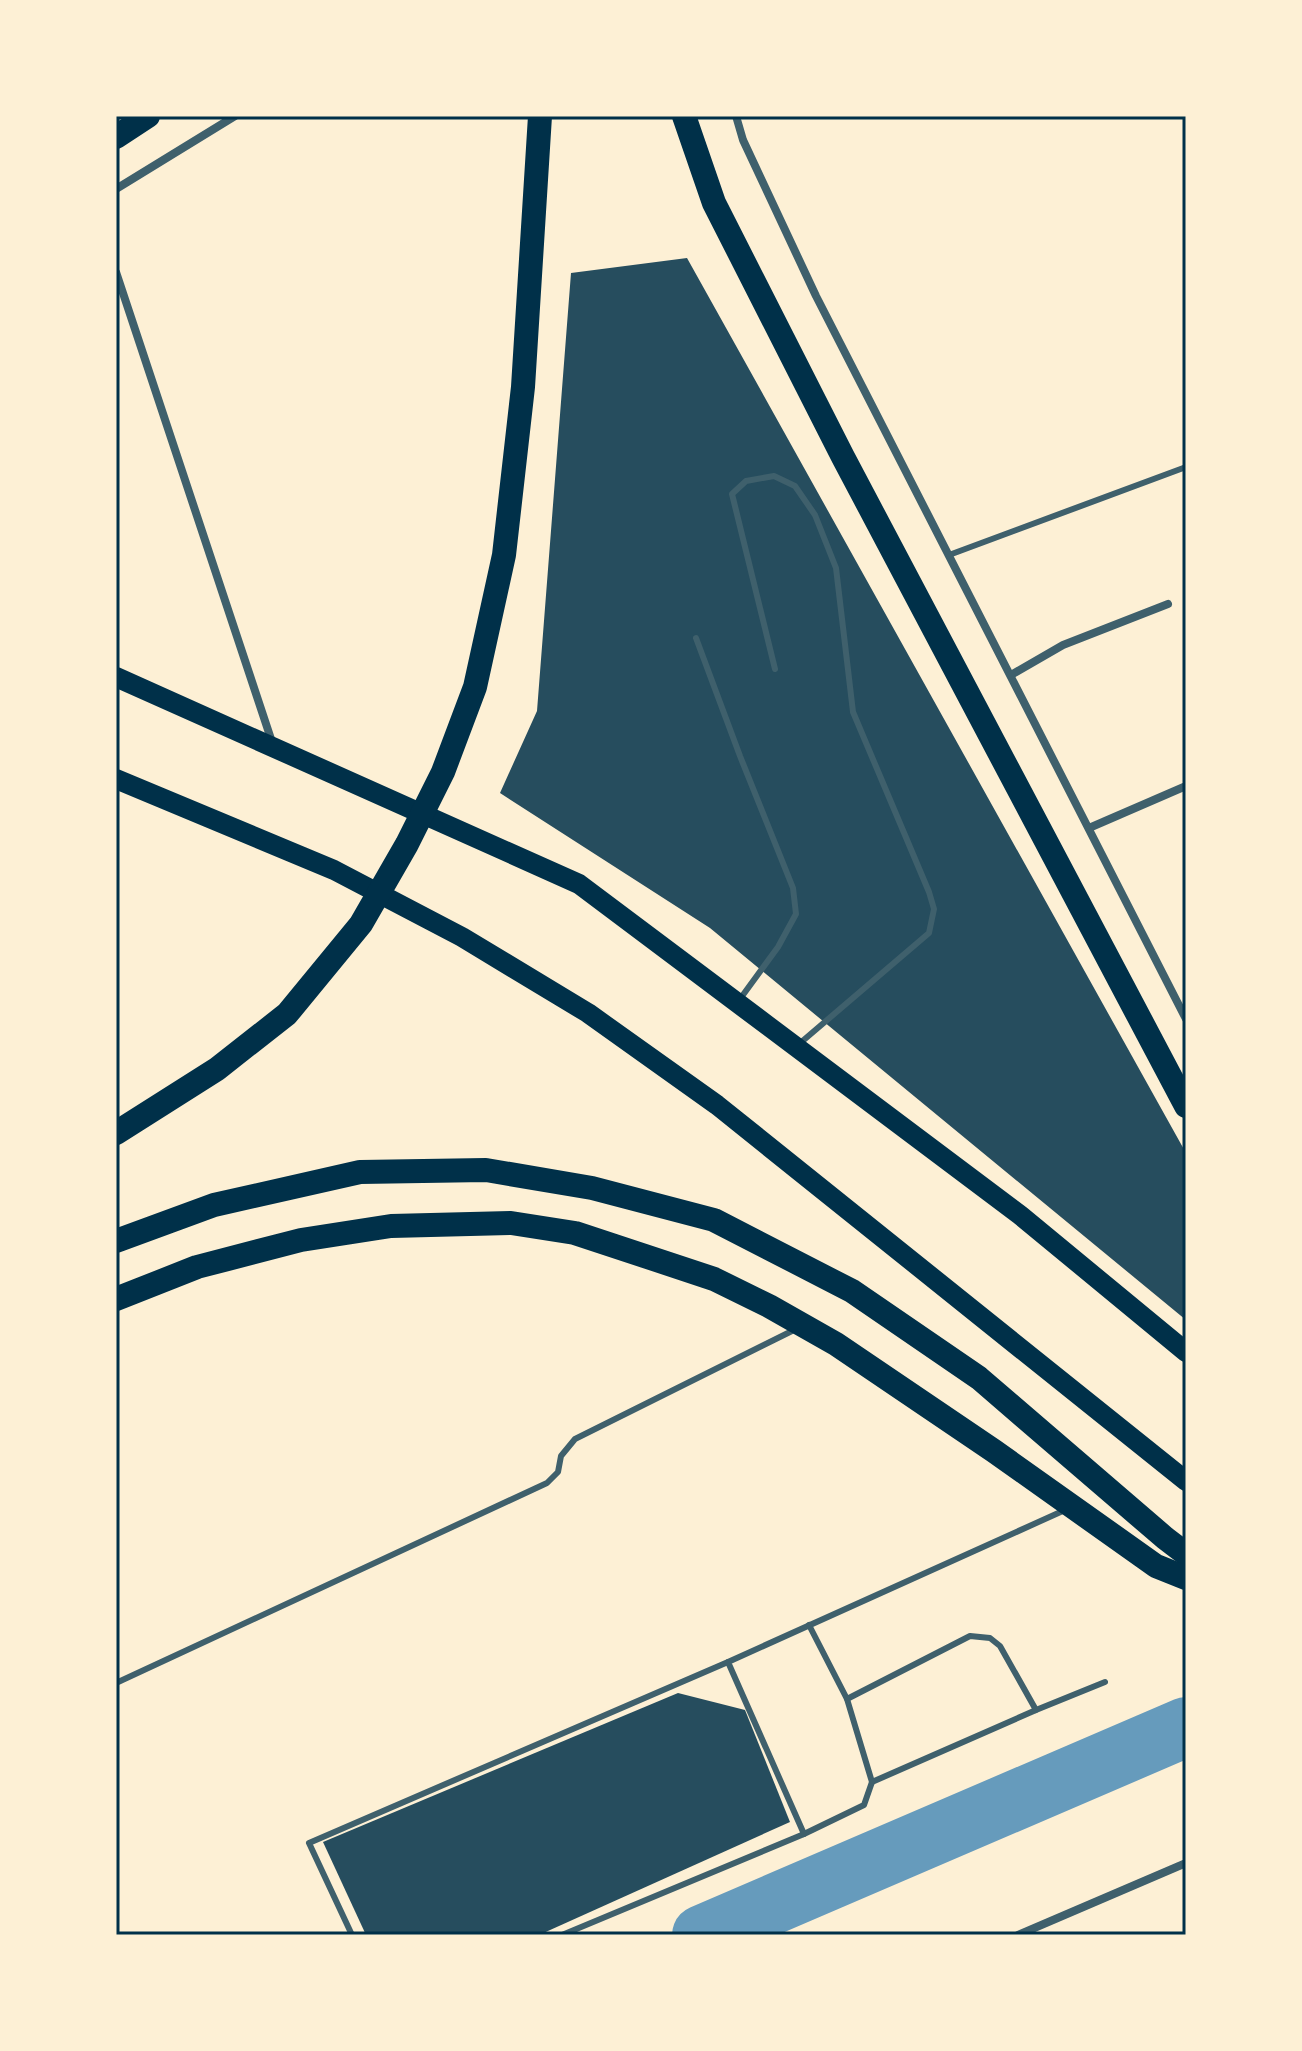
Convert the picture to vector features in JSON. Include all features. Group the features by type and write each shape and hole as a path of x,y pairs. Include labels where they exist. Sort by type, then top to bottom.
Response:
{"highway":[{"path":"116,137 148,116"},
{"path":"116,1133 217,1069 287,1014 361,924 407,844 443,772 475,687 504,555 523,387 540,116"},
{"path":"684,116 721,217 843,457 1186,1106"},
{"path":"116,1241 214,1205 360,1172 486,1170 592,1188 714,1220 852,1291 979,1378 1186,1554"},
{"path":"116,1299 197,1267 301,1240 391,1226 511,1223 575,1233 714,1279 803,1325 836,1344 1156,1566 1186,1578"}],"main road":[{"path":"116,677 579,884 1020,1215 1186,1352"},
{"path":"116,779 334,870 462,937 588,1013 717,1105 1186,1481"}],"street":[{"path":"116,189 235,116"},
{"path":"736,116 743,140 816,296 1186,1019"},
{"path":"116,272 274,748"},
{"path":"1011,675 1063,645 1168,604"},
{"path":"1089,828 1186,786"},
{"path":"1018,1935 1186,1863"}],"lane":[{"path":"949,555 1186,467"},
{"path":"775,669 732,494 746,481 774,476 795,486 815,515 836,568 853,712 934,909 929,933 796,1047"},
{"path":"696,638 793,888 796,914 778,947 737,1003"},
{"path":"116,1683 547,1483 558,1472 561,1456 575,1439 803,1325"},
{"path":"352,1935 309,1843 728,1662 1072,1507"},
{"path":"562,1935 804,1834 864,1805 872,1782 847,1699 809,1625"},
{"path":"847,1699 970,1636 990,1638 1000,1646 1036,1710"},
{"path":"728,1662 804,1834"},
{"path":"872,1782 1105,1682"}],"building":[{"path":"687,258 1186,1153 1186,1320 710,928 500,793 537,711 571,273"},
{"path":"678,1693 745,1710 790,1822 539,1935 366,1935 323,1842"}],"waterway":[{"path":"702,1935 1186,1727"}]}
